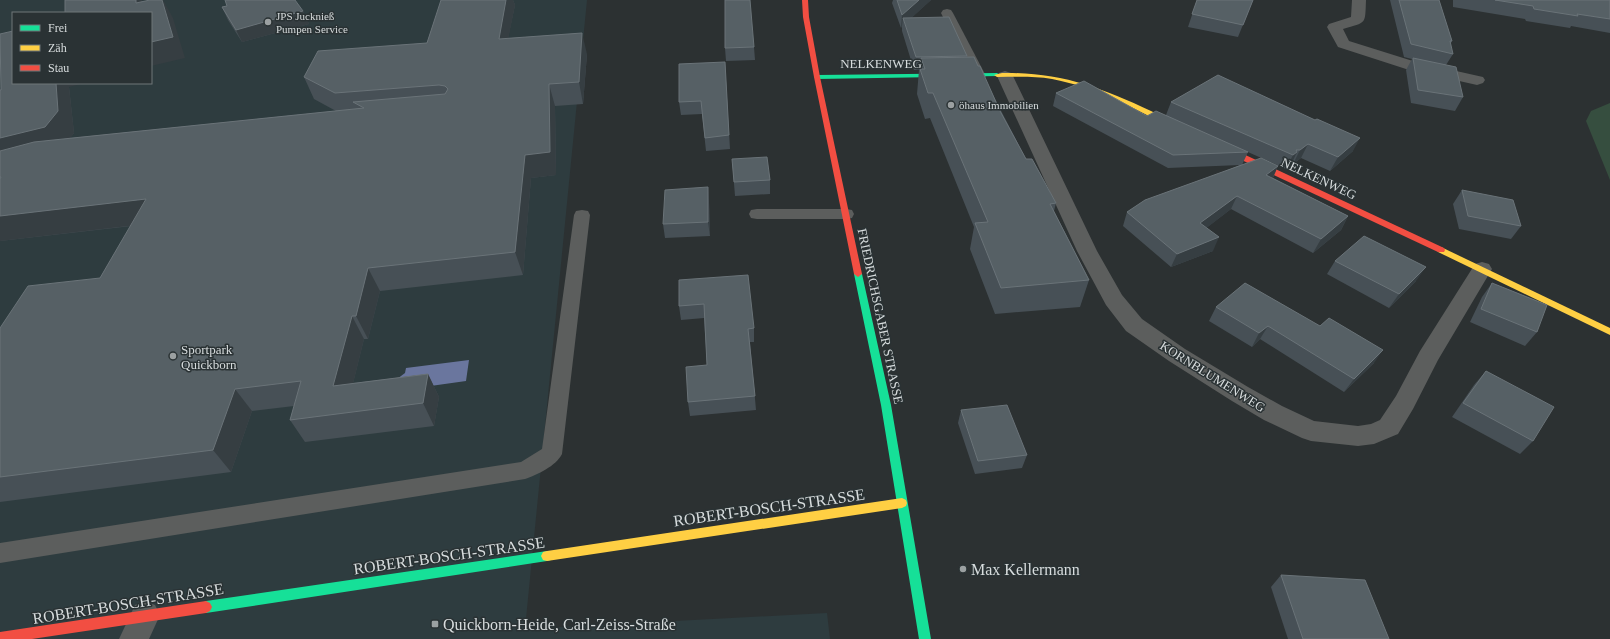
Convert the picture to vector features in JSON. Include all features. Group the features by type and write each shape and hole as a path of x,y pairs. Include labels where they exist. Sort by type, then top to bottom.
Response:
{"street":[{"name":"FRIEDRICHSGABER STRASSE","path":"805,0 806,17 817,76 886,405 925,639"},
{"path":"1358,0 1358,20 1334,27 1343,44 1412,66 1477,80"},
{"name":"NELKENWEG","path":"817,76 1034,75 1051,77 1080,84 1186,131"},
{"name":"KORNBLUMENWEG","path":"1006,76 1087,251 1114,300 1134,325 1177,355 1240,394 1273,413 1310,431 1358,436 1374,434 1389,427 1405,402 1428,357 1482,269"},
{"name":"NELKENWEG","path":"1207,141 1482,269 1610,332"},
{"name":"ROBERT-BOSCH-STRASSE","path":"0,638 140,627 902,502"}],"lane":[{"path":"947,13 979,76"},
{"path":"757,214 846,214"},
{"path":"0,552 508,473 524,470 552,454 582,215"}],"shaded area":[{"path":"0,0 587,0 525,629 827,613 830,639 0,639"}],"green space":[{"path":"1610,103 1610,180 1586,121 1591,111"}],"water":[{"path":"469,360 466,381 402,390 397,379 405,373 406,368"}],"building":[{"path":"65,0 136,0 136,3 150,0 162,0 173,37 152,42 152,12 65,12"},
{"path":"225,0 295,0 303,11 236,30 222,7 227,6"},
{"path":"441,0 506,0 499,39 582,33 579,82 549,84 550,152 525,155 515,252 368,268 356,316 352,316 333,386 428,374 423,403 290,420 301,381 235,389 213,450 0,477 0,328 28,286 100,278 146,199 0,216 0,151 34,142 364,108 353,102 445,94 448,89 445,86 439,85 335,93 304,77 318,51 427,43"},
{"path":"725,0 750,0 754,47 725,48"},
{"path":"897,0 919,0 902,15"},
{"path":"1197,0 1253,0 1243,25 1192,14"},
{"path":"1399,0 1439,0 1452,41 1450,41 1453,54 1411,44"},
{"path":"1495,0 1610,0 1610,19 1577,14 1578,16 1534,9 1533,6"},
{"path":"949,17 967,56 916,57 903,18"},
{"path":"12,31 12,84 56,84 58,111 45,127 0,138 1,90 0,34"},
{"path":"974,57 978,66 980,66 1000,111 1026,159 1032,159 1056,203 1050,204 1089,280 1001,288 975,223 988,222 933,93 928,93 920,69 925,69 921,58"},
{"path":"1413,58 1456,67 1463,97 1418,90"},
{"path":"725,62 729,135 705,138 701,101 679,102 679,64"},
{"path":"1218,75 1315,120 1317,119 1360,138 1338,157 1308,144 1300,150 1296,150 1297,152 1293,155 1171,102"},
{"path":"1084,81 1147,116 1156,111 1248,152 1173,155 1056,93"},
{"path":"767,157 770,180 734,182 732,159"},
{"path":"1261,158 1278,166 1266,175 1348,216 1321,239 1237,196 1200,223 1219,237 1177,254 1127,212 1145,200"},
{"path":"708,187 708,222 663,224 665,190"},
{"path":"1462,190 1513,200 1521,226 1468,216"},
{"path":"1364,236 1426,267 1399,294 1335,261"},
{"path":"748,275 754,328 748,329 755,396 688,402 686,367 707,365 704,304 679,306 679,280"},
{"path":"1245,283 1320,326 1329,318 1383,350 1354,379 1268,326 1259,333 1216,307"},
{"path":"1492,283 1547,305 1537,332 1481,309"},
{"path":"1486,371 1554,407 1533,441 1463,403"},
{"path":"1007,405 1027,455 978,461 961,410"},
{"path":"1281,575 1365,580 1389,639 1303,639"}],"traffic: fast":[{"path":"817,77 997,75"},
{"path":"858,274 886,405 925,639"},
{"path":"206,607 547,556"}],"traffic: slow":[{"path":"997,75 1034,75 1053,77 1089,87 1143,110 1177,127"},
{"path":"1441,250 1610,332"},
{"path":"547,556 902,503"}],"traffic: jam":[{"path":"805,0 806,17 817,77 858,274"},
{"path":"1219,146 1441,250"},
{"path":"0,638 206,607"}],"place":[{"name":"JPS Jucknieß Pumpen Service","path":"268,22"},
{"name":"öhaus Immobilien","path":"951,105"},
{"name":"Sportpark Quickborn","path":"173,356"},
{"name":"Max Kellermann","path":"963,569"},
{"name":"Quickborn-Heide, Carl-Zeiss-Straße","path":"435,624"}]}
